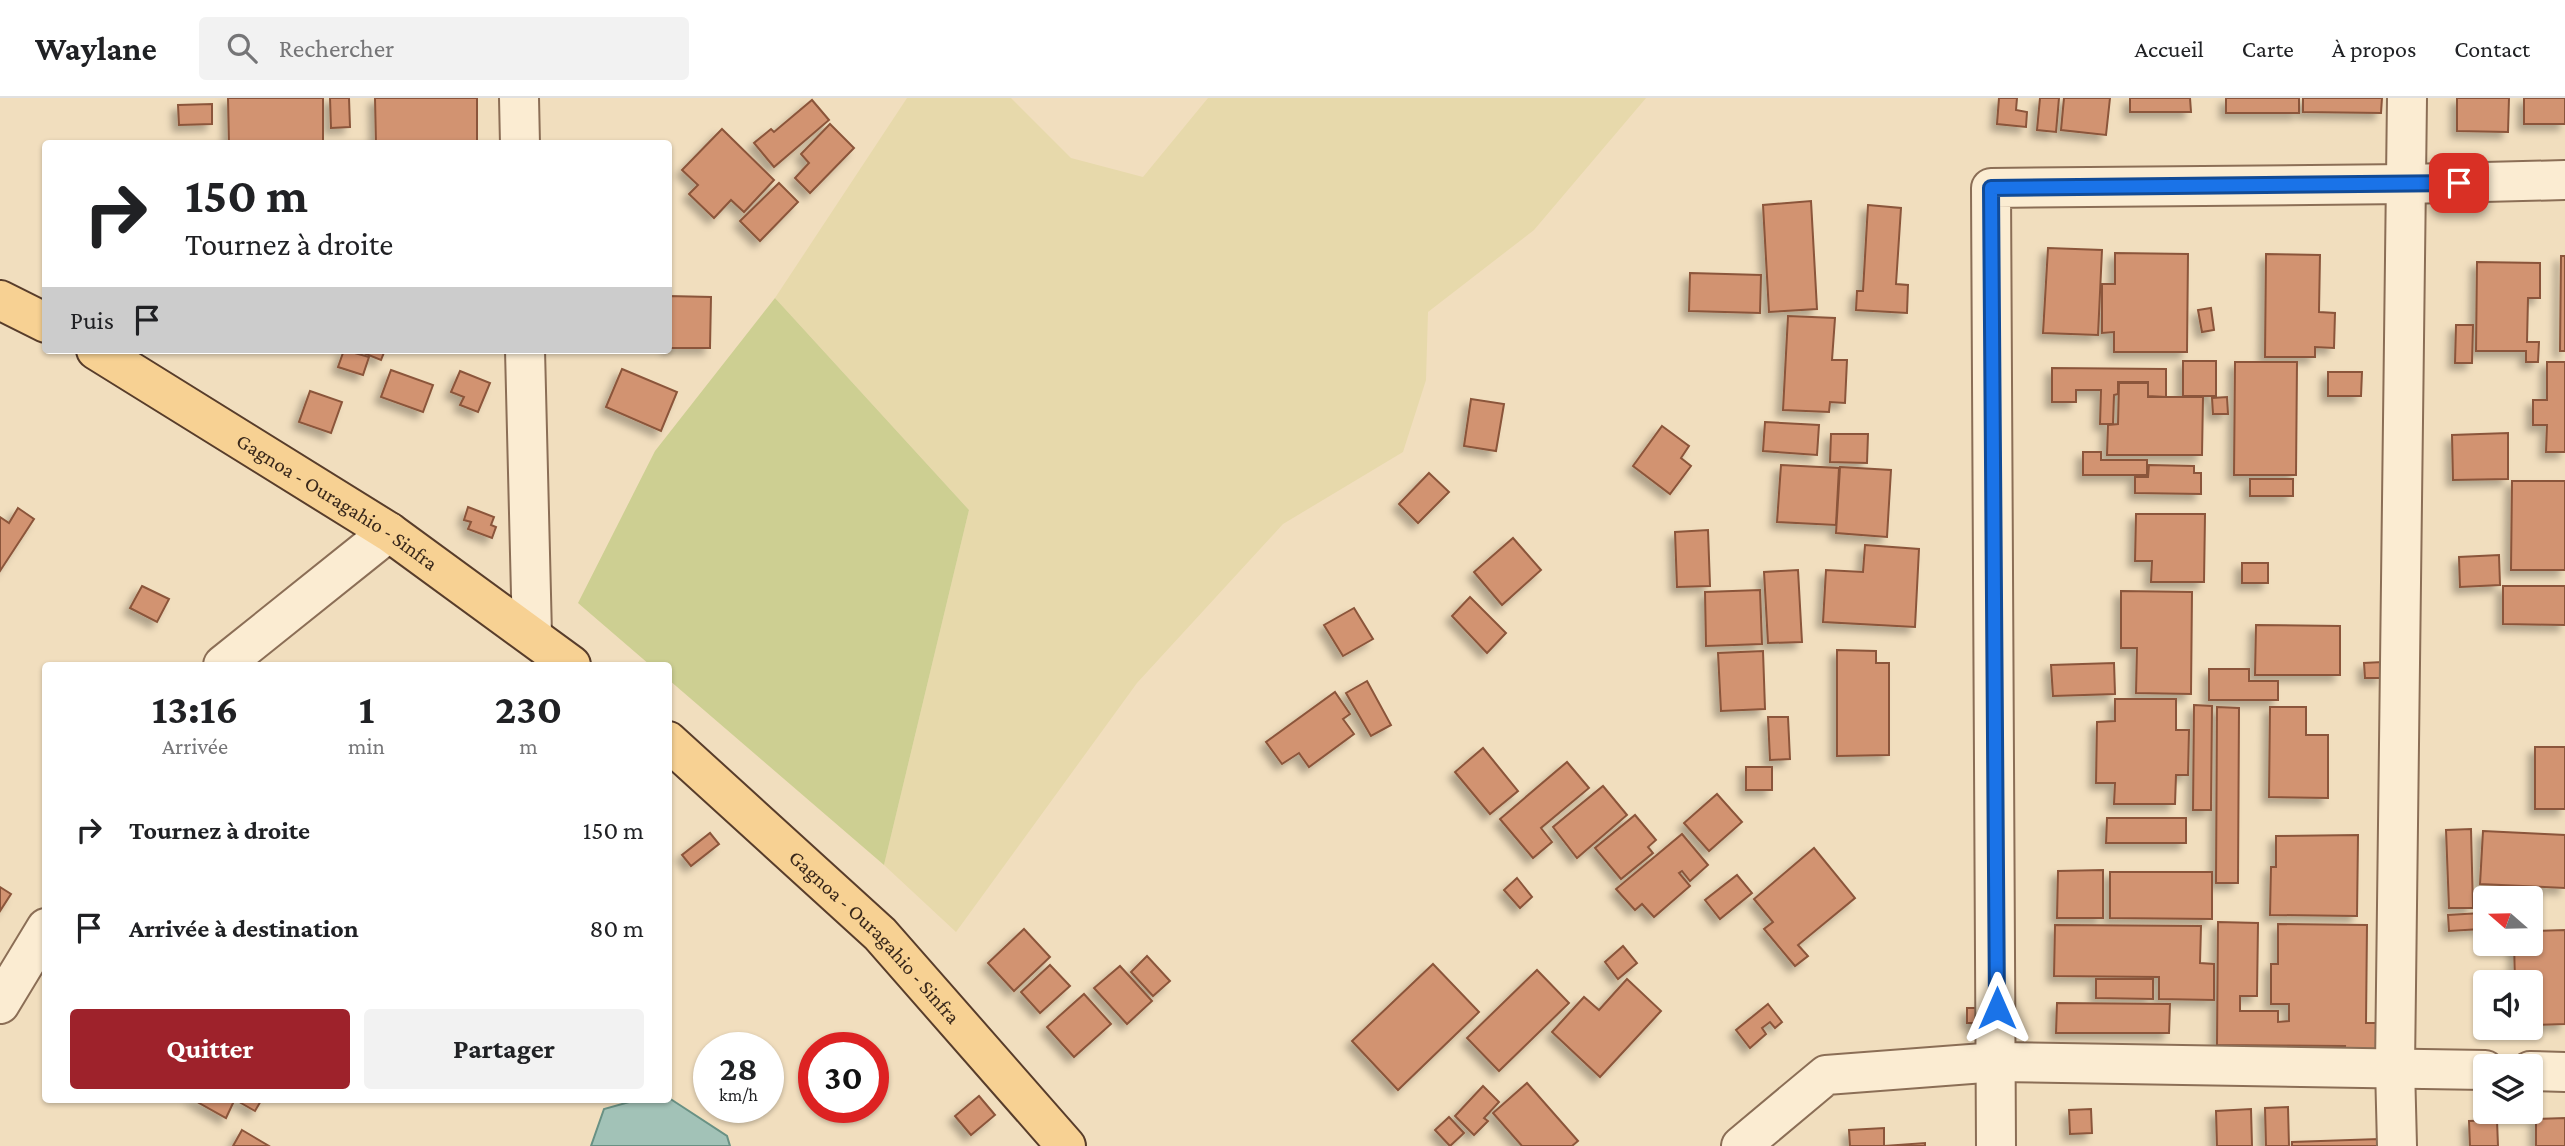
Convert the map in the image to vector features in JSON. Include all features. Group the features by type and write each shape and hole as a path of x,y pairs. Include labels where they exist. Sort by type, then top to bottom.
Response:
{"main road":[{"path":"0,300 42,321"},
{"name":"Gagnoa - Ouragahio - Sinfra","path":"102,354 389,532 567,662"},
{"name":"Gagnoa - Ouragahio - Sinfra","path":"672,745 880,934 1066,1146"}],"street":[{"path":"519,98 520,140"},
{"path":"2397,1146 2395,1067 2407,98"},
{"path":"1996,1146 1991,188 2565,180"},
{"path":"525,354 532,635"},
{"path":"227,662 389,532"},
{"path":"0,1004 42,935"},
{"path":"1741,1146 1826,1075 1997,1062 2473,1070"},
{"path":"2543,1071 2565,1072"}],"shaded area":[{"path":"907,98 1011,98 1071,158 1143,177 1208,98 1646,98 1534,230 1428,312 1426,380 1403,452 1283,524 1137,683 956,932 884,865 969,510 775,298"}],"green space":[{"path":"775,298 969,510 884,865 672,683 672,662 647,662 578,603 655,451"}],"water":[{"path":"672,1100 693,1114 693,1123 707,1123 727,1136 730,1146 591,1146 604,1109 626,1103 672,1103"}],"building":[{"path":"228,98 323,98 323,140 229,140"},
{"path":"330,98 349,98 350,127 331,128"},
{"path":"375,98 477,98 477,140 376,140"},
{"path":"1999,98 2017,98 2016,110 2027,112 2026,127 1997,124"},
{"path":"2040,98 2059,98 2056,132 2037,130"},
{"path":"2064,98 2110,98 2106,135 2061,130"},
{"path":"2130,98 2190,98 2191,112 2130,112"},
{"path":"2226,98 2299,98 2299,113 2226,113"},
{"path":"2303,98 2382,98 2381,113 2303,112"},
{"path":"2457,98 2509,98 2508,132 2457,131"},
{"path":"2524,98 2565,98 2565,124 2524,124"},
{"path":"812,100 829,120 774,167 754,143 771,129 774,132"},
{"path":"212,104 212,124 179,125 178,105"},
{"path":"830,124 854,148 810,193 795,178 809,163 801,154"},
{"path":"722,129 774,180 744,212 731,200 714,218 689,194 698,185 682,170"},
{"path":"779,183 798,202 760,241 740,221"},
{"path":"1811,201 1817,309 1769,312 1763,205"},
{"path":"1868,205 1901,208 1896,284 1908,285 1907,313 1856,310 1857,291 1863,291"},
{"path":"2048,248 2102,250 2098,335 2043,333"},
{"path":"2115,253 2188,254 2187,352 2114,352 2114,332 2102,333 2102,284 2115,284"},
{"path":"2266,254 2320,255 2319,312 2335,313 2334,348 2315,347 2315,357 2265,357"},
{"path":"2561,256 2565,256 2565,351 2560,351"},
{"path":"2477,262 2540,263 2540,298 2528,298 2527,342 2539,342 2538,362 2526,362 2526,351 2476,351"},
{"path":"1690,273 1761,275 1760,313 1689,311"},
{"path":"672,296 711,297 710,348 672,348"},
{"path":"2211,308 2214,330 2202,332 2198,310"},
{"path":"1788,316 1835,318 1832,360 1847,360 1845,403 1830,402 1829,412 1783,410"},
{"path":"2456,325 2473,325 2472,363 2455,363"},
{"path":"343,354 369,357 363,375 338,367"},
{"path":"366,354 383,354 381,360"},
{"path":"2183,361 2216,361 2216,396 2183,396"},
{"path":"2235,362 2297,362 2296,475 2234,475"},
{"path":"2547,362 2565,362 2565,452 2546,452 2547,425 2533,425 2533,400 2547,400"},
{"path":"2052,368 2166,369 2166,397 2148,396 2148,382 2118,382 2118,394 2114,395 2113,424 2100,424 2101,390 2076,390 2076,402 2052,402"},
{"path":"622,369 677,392 661,431 606,407"},
{"path":"391,370 433,385 423,412 381,397"},
{"path":"460,371 490,383 478,412 460,405 464,397 451,392"},
{"path":"2328,372 2362,372 2361,396 2328,396"},
{"path":"2119,383 2148,383 2148,397 2203,397 2202,455 2107,455 2108,425 2118,424"},
{"path":"310,391 342,402 331,433 299,422"},
{"path":"2227,397 2228,414 2213,414 2212,398"},
{"path":"1471,399 1504,404 1496,451 1464,446"},
{"path":"1765,422 1819,425 1817,455 1763,451"},
{"path":"1662,426 1689,446 1681,458 1691,466 1670,494 1633,466"},
{"path":"2508,433 2508,479 2453,480 2452,435"},
{"path":"1831,434 1868,434 1867,463 1830,462"},
{"path":"2083,452 2101,452 2101,460 2147,460 2147,475 2083,475"},
{"path":"1781,465 1839,468 1836,525 1777,522"},
{"path":"2149,465 2194,466 2194,473 2201,473 2201,494 2135,493 2135,477 2148,477"},
{"path":"1840,467 1891,470 1887,537 1836,533"},
{"path":"1429,473 1449,492 1418,523 1399,504"},
{"path":"2250,479 2293,479 2293,496 2250,496"},
{"path":"2512,481 2565,481 2565,570 2511,570"},
{"path":"468,507 494,517 491,525 496,527 492,538 468,529 471,522 464,520"},
{"path":"18,508 34,519 0,571 0,517 9,523"},
{"path":"2136,514 2205,514 2204,582 2151,582 2152,561 2135,561"},
{"path":"1708,530 1710,586 1677,587 1675,532"},
{"path":"1513,538 1541,570 1502,605 1474,572"},
{"path":"1865,545 1919,549 1915,627 1823,622 1826,570 1863,572"},
{"path":"2499,555 2500,585 2460,587 2459,557"},
{"path":"2242,563 2268,563 2268,583 2242,583"},
{"path":"1798,570 1802,642 1768,643 1764,572"},
{"path":"142,586 169,599 157,622 130,608"},
{"path":"2503,586 2565,586 2565,625 2503,624"},
{"path":"1760,590 1762,644 1706,646 1705,592"},
{"path":"2121,591 2192,592 2191,694 2136,693 2137,648 2121,648"},
{"path":"1470,597 1506,633 1487,653 1452,616"},
{"path":"1354,608 1373,639 1343,656 1324,625"},
{"path":"2256,625 2340,626 2340,675 2255,675"},
{"path":"1837,650 1876,651 1876,663 1889,663 1889,755 1837,756"},
{"path":"1763,651 1765,709 1721,711 1718,653"},
{"path":"2382,662 2382,678 2365,678 2364,663"},
{"path":"2114,663 2115,694 2053,696 2051,665"},
{"path":"2209,669 2249,669 2249,681 2278,681 2278,700 2209,700"},
{"path":"1367,681 1391,725 1371,736 1346,693"},
{"path":"1335,692 1350,714 1343,719 1354,734 1309,767 1299,753 1282,764 1266,742"},
{"path":"2115,699 2176,699 2176,730 2189,730 2188,775 2176,775 2175,804 2114,804 2115,783 2096,783 2097,722 2115,721"},
{"path":"2194,705 2212,706 2211,810 2193,810"},
{"path":"2217,707 2239,708 2238,883 2216,883"},
{"path":"2270,707 2306,707 2306,735 2328,735 2328,798 2269,797"},
{"path":"1768,717 1788,717 1790,759 1770,760"},
{"path":"2535,747 2565,747 2565,809 2535,809"},
{"path":"1483,748 1518,791 1490,814 1455,772"},
{"path":"1567,762 1589,788 1541,828 1552,842 1533,858 1500,819"},
{"path":"1746,767 1772,767 1772,790 1746,790"},
{"path":"1603,786 1627,815 1577,858 1553,827"},
{"path":"1717,794 1742,822 1709,851 1684,823"},
{"path":"1635,815 1656,840 1648,847 1653,853 1621,879 1595,848"},
{"path":"2107,818 2186,818 2186,843 2106,843"},
{"path":"2471,829 2473,908 2449,908 2446,830"},
{"path":"2483,831 2565,835 2565,888 2480,884"},
{"path":"710,833 719,844 691,866 682,855"},
{"path":"1682,834 1708,865 1690,881 1682,871 1679,873 1690,886 1654,917 1642,904 1635,910 1616,889"},
{"path":"2358,835 2357,916 2270,915 2271,867 2276,867 2276,836"},
{"path":"1814,848 1855,898 1798,945 1808,956 1795,966 1764,929 1773,922 1754,899"},
{"path":"2103,870 2103,918 2057,918 2058,871"},
{"path":"2110,872 2212,872 2212,919 2110,918"},
{"path":"1737,875 1752,893 1720,919 1705,900"},
{"path":"1517,878 1532,897 1520,908 1504,890"},
{"path":"0,887 11,894 0,911"},
{"path":"2473,913 2473,930 2449,931 2448,915"},
{"path":"2218,922 2258,923 2257,996 2240,996 2240,1011 2278,1011 2278,1022 2289,1021 2289,1004 2271,1004 2271,964 2278,964 2278,924 2367,925 2366,1023 2380,1023 2380,1056 2344,1056 2345,1046 2217,1045"},
{"path":"2055,925 2201,926 2200,963 2214,964 2214,1000 2159,999 2159,977 2054,976"},
{"path":"1024,929 1050,957 1014,991 988,963"},
{"path":"2565,930 2565,1024 2543,1025 2543,970 2515,970 2514,956 2543,956 2543,931"},
{"path":"1623,946 1637,963 1618,979 1605,962"},
{"path":"1147,956 1170,981 1153,996 1131,972"},
{"path":"1433,964 1479,1012 1398,1090 1352,1041"},
{"path":"1050,965 1070,986 1040,1013 1021,992"},
{"path":"1120,966 1152,1001 1127,1024 1094,988"},
{"path":"1537,970 1569,1003 1499,1071 1467,1038"},
{"path":"1627,979 1661,1011 1600,1077 1552,1032 1584,997 1599,1010"},
{"path":"2096,979 2153,979 2153,999 2096,998"},
{"path":"1084,994 1111,1024 1074,1057 1047,1027"},
{"path":"2057,1003 2170,1004 2169,1033 2056,1033"},
{"path":"1768,1004 1782,1022 1775,1028 1770,1022 1762,1028 1766,1034 1750,1048 1736,1030"},
{"path":"1967,1008 1988,1008 1988,1023 1967,1023"},
{"path":"1527,1083 1578,1141 1572,1146 1522,1146 1493,1113"},
{"path":"1483,1086 1499,1102 1484,1118 1488,1121 1474,1135 1455,1116"},
{"path":"979,1096 995,1115 971,1135 955,1116"},
{"path":"199,1103 233,1103 226,1118"},
{"path":"241,1103 260,1103 255,1111"},
{"path":"2288,1107 2289,1146 2266,1146 2265,1108"},
{"path":"2091,1109 2092,1133 2070,1134 2069,1110"},
{"path":"2251,1109 2252,1146 2217,1146 2216,1111"},
{"path":"1449,1117 1464,1133 1450,1146 1435,1130"},
{"path":"2565,1118 2565,1146 2536,1146 2536,1124 2543,1124 2543,1119"},
{"path":"2469,1121 2473,1121 2473,1124 2497,1124 2498,1146 2470,1146"},
{"path":"1884,1128 1884,1146 1850,1146 1849,1130"},
{"path":"242,1130 269,1146 233,1146"},
{"path":"2379,1139 2379,1146 2292,1146 2292,1142"},
{"path":"1925,1143 1925,1146 1884,1146"}],"route":[{"path":"1997,1008 1991,188 2459,183"}]}
